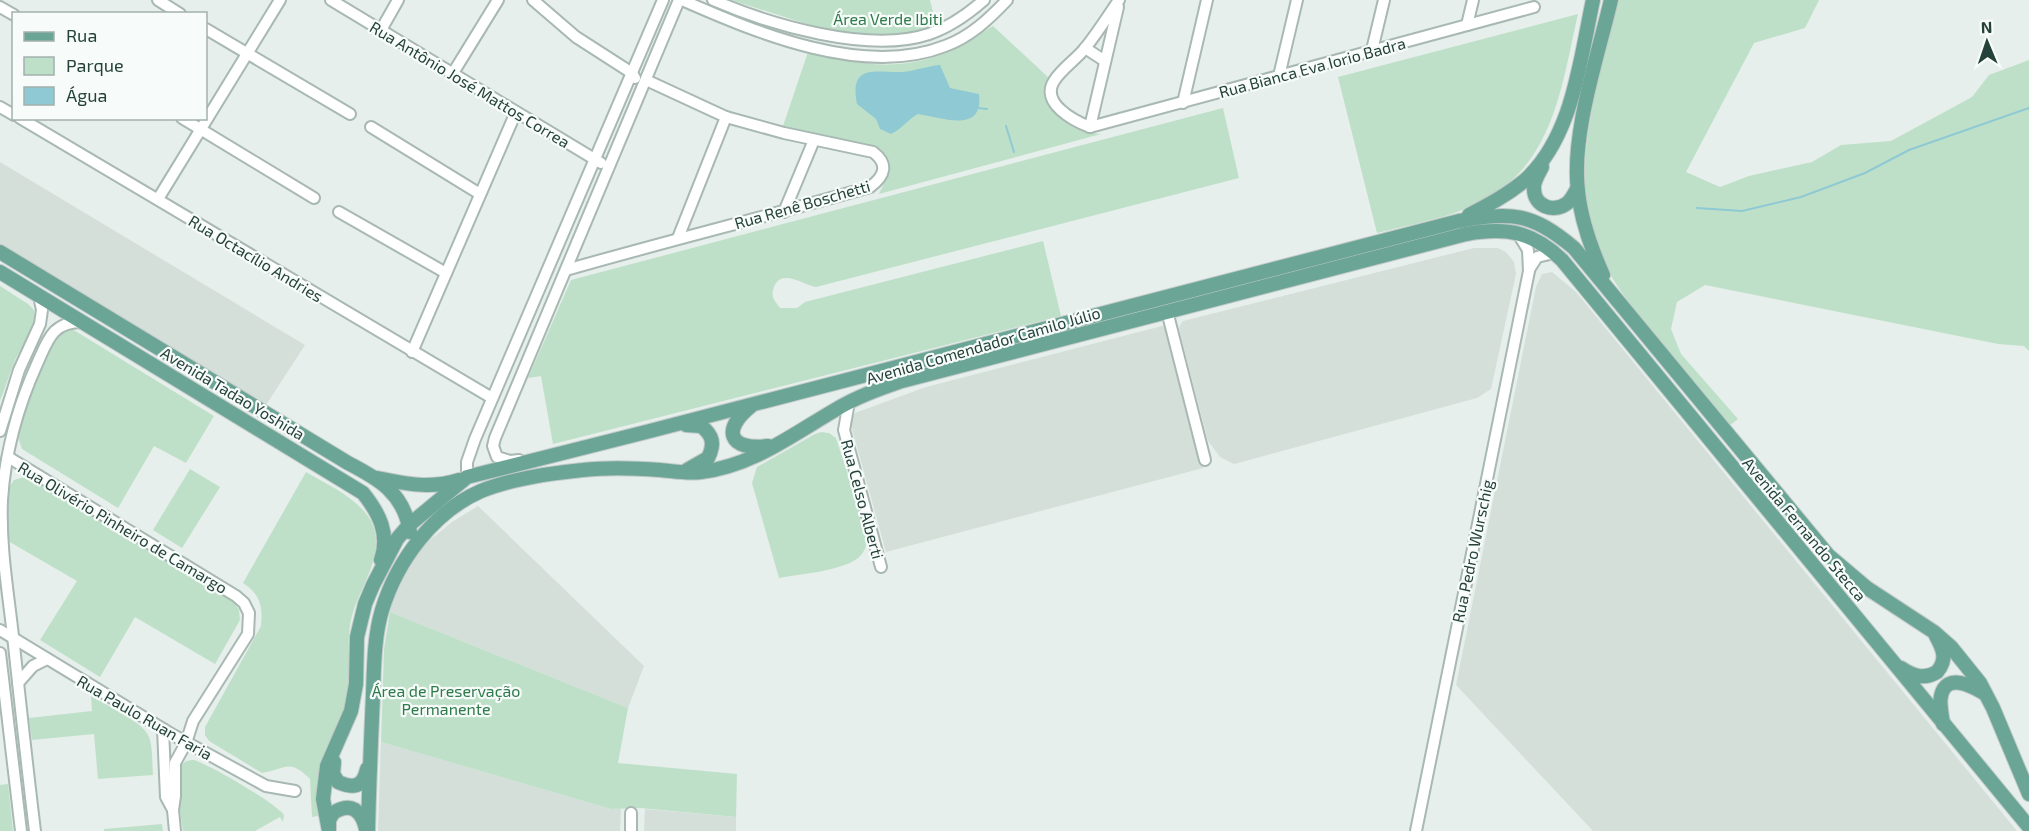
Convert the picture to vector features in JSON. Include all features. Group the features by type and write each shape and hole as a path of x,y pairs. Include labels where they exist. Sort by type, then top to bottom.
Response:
{"main road":[{"path":"1577,189 1570,201 1554,209 1541,204 1533,188 1561,128 1569,104 1593,0"},
{"path":"1610,291 1584,228 1577,189 1580,132 1611,0"},
{"path":"1459,221 1510,191 1523,181 1546,156"},
{"name":"Avenida Comendador Camilo Júlio","path":"329,831 323,799 327,766 332,750 351,711 356,684 357,637 365,604 397,539 409,525 465,478 1459,221 1495,215 1516,216 1553,231 1574,248 1610,291"},
{"name":"Avenida Comendador Camilo Júlio","path":"367,831 375,643 379,622 393,582 419,541 441,517 480,492 530,479 584,469 639,468 700,472 722,467 750,459 780,444 849,402 902,381 1466,234 1492,230 1517,232 1534,238 1554,253"},
{"name":"Avenida Tadao Yoshida","path":"0,252 348,463 377,478 410,485 430,486 465,478"},
{"name":"Avenida Fernando Stecca","path":"1554,253 2029,827"},
{"name":"Avenida Tadao Yoshida","path":"0,272 363,493 375,508 382,522 384,534 385,547 373,585"},
{"name":"Avenida Fernando Stecca","path":"1610,291 1828,555 1868,588 1934,632 1951,647 1986,694 2029,794"},
{"path":"755,403 736,420 733,429 738,442 748,447 780,444"},
{"path":"646,432 693,424 708,431 713,442 708,458 682,472"},
{"name":"Avenida Tadao Yoshida","path":"377,478 396,496 404,509 409,525"},
{"path":"379,622 383,596 390,576 409,539 409,525"},
{"path":"1894,663 1917,676 1930,676 1937,672 1943,663 1944,654 1934,632"},
{"path":"1943,724 1940,697 1945,687 1955,682 1962,682 1986,694"},
{"path":"343,731 334,760 333,774 338,783 350,787 359,784 365,778 371,756"},
{"path":"329,831 329,820 333,813 348,808 358,811 363,817 367,831"}],"street":[{"path":"158,0 177,12"},
{"path":"207,118 280,0"},
{"name":"Rua Antônio José Mattos Correa","path":"331,0 609,168"},
{"path":"381,30 398,0"},
{"path":"453,73 498,0"},
{"path":"533,0 576,37 632,74 639,96"},
{"path":"475,439 493,446 680,0 701,4 776,38 867,57 897,57 924,54 947,46 970,33 1007,0"},
{"path":"714,0 744,12 802,29 865,41 884,41 929,34 955,22 984,0"},
{"path":"1119,0 1090,127 1067,116 1058,106 1051,93 1052,83 1085,48 1119,0"},
{"path":"1183,103 1207,0"},
{"path":"1279,76 1297,0"},
{"path":"1372,50 1384,0"},
{"path":"1467,25 1473,0"},
{"path":"465,478 467,462 492,398 662,3 669,11 652,52 651,67"},
{"name":"Rua Bianca Eva Iorio Badra","path":"1090,127 1534,7"},
{"path":"207,30 350,114"},
{"path":"1085,48 1105,61"},
{"name":"Rua Renê Boschetti","path":"566,270 870,187 882,177 883,163 873,152 784,134 726,117 646,80"},
{"path":"412,352 516,112"},
{"path":"678,238 726,117"},
{"name":"Rua Octacílio Andries","path":"23,120 492,398"},
{"path":"185,120 314,198"},
{"path":"158,199 206,120"},
{"path":"371,128 480,194"},
{"path":"783,212 814,140"},
{"path":"791,194 794,204 799,207"},
{"path":"339,212 446,273"},
{"path":"687,214 689,231 693,234"},
{"name":"Rua Pedro Wurschig","path":"1416,831 1529,270 1528,250 1517,232"},
{"path":"578,242 583,253 599,260"},
{"path":"1529,270 1537,257 1554,253"},
{"path":"538,292 543,300 552,303"},
{"path":"0,431 19,370 40,324 42,310 39,296"},
{"path":"532,304 544,307 547,310 547,316"},
{"path":"1167,312 1206,460"},
{"path":"34,831 4,568 2,500 8,457 25,394 46,345 57,328 70,322 82,322"},
{"name":"Rua Celso Alberti","path":"849,402 844,430 881,567"},
{"name":"Rua Celso Alberti","path":"820,419 836,423 844,430"},
{"name":"Avenida Comendador Camilo Júlio","path":"493,446 497,457 502,460 546,456"},
{"name":"Rua Olivério Pinheiro de Camargo","path":"8,457 236,596 244,603 249,613 248,634 193,721 186,743 175,763 173,810"},
{"name":"Rua Paulo Ruan Faria","path":"0,630 186,743 267,786 295,791"},
{"path":"0,653 21,831"},
{"path":"18,683 33,666 47,659"},
{"name":"Rua Olivério Pinheiro de Camargo","path":"168,732 193,721"},
{"path":"168,732 163,750 166,796 173,810 175,831"},
{"path":"631,831 632,813"}],"shaded area":[{"path":"0,162 305,345 266,405 0,244"},
{"path":"1474,248 1498,248 1506,252 1514,262 1516,274 1491,389 1477,398 1234,464 1220,457 1208,441 1180,333 1179,327 1183,321"},
{"path":"1552,272 1576,292 2017,831 1593,831 1456,685 1536,287 1542,274"},
{"path":"1166,325 1203,468 886,552 851,425 851,418 855,413 926,387"},
{"path":"478,506 644,666 628,708 390,612 395,590 424,545 452,522"},
{"path":"381,742 611,809 621,809 620,831 378,831"},
{"path":"645,809 736,817 736,831 644,831"}],"green space":[{"name":"Área Verde Ibiti","path":"731,0 930,0 937,28 909,36 861,36 813,26"},
{"path":"1616,0 1819,0 1805,28 1754,43 1686,172 1720,187 1749,176 1812,162 1841,145 1891,141 1972,97 1989,75 2029,60 2029,351 2024,346 1998,344 1705,285 1677,302 1671,329 1681,354 1738,419 1729,426 1627,300 1605,265 1590,227 1585,182 1589,129"},
{"path":"1578,14 1565,73 1547,129 1534,153 1517,175 1494,194 1465,209 1432,220 1377,233 1338,77"},
{"path":"993,26 1049,78 1045,86 1045,94 1053,110 1060,117 1082,131 1101,134 879,194 888,171 876,149 783,126 808,52 841,60 874,64 906,63 947,52"},
{"path":"1223,108 1239,178 816,287 792,279 780,279 773,290 774,300 780,308 797,308 805,302 1043,241 1061,316 553,444 541,376 528,378 571,280"},
{"path":"0,286 28,304 34,310 35,317 34,325 15,360 0,401"},
{"path":"69,329 214,416 186,463 154,446 118,508 22,449 18,437 23,417 49,350 62,332"},
{"path":"821,432 829,433 836,438 868,536 866,545 858,558 842,566 779,578 752,483 757,467"},
{"path":"190,469 220,487 182,548 153,530"},
{"path":"306,472 358,505 371,521 376,545 371,569 352,616 346,701 324,761 318,816 312,817 310,779 303,773 287,767 262,773 209,741 205,735 205,727 261,626 261,612 257,596 243,583"},
{"path":"24,477 36,481 233,601 239,610 240,620 215,664 135,617 100,677 40,640 77,581 8,541 7,490 14,480"},
{"name":"Área de Preservação Permanente","path":"390,612 628,708 618,763 737,774 736,817 640,808 611,809 381,742 384,649"},
{"path":"91,696 146,731 151,746 153,775 98,779 94,734 32,740 29,718 92,711"},
{"path":"194,760 227,776 268,802 284,815 283,822 280,817 255,831 183,831 179,772 184,763"},
{"path":"8,784 13,831 0,831 0,785"},
{"path":"162,824 163,831 104,831 104,829"}],"water":[{"path":"940,65 950,88 979,94 979,107 975,115 959,121 918,114 891,134 880,129 876,119 857,104 857,82 866,73 902,72"}],"waterway":[{"path":"978,108 987,109"},
{"path":"1697,208 1742,211 1801,197 1865,173 1909,150 2029,108"},
{"path":"1006,126 1014,152"}]}
